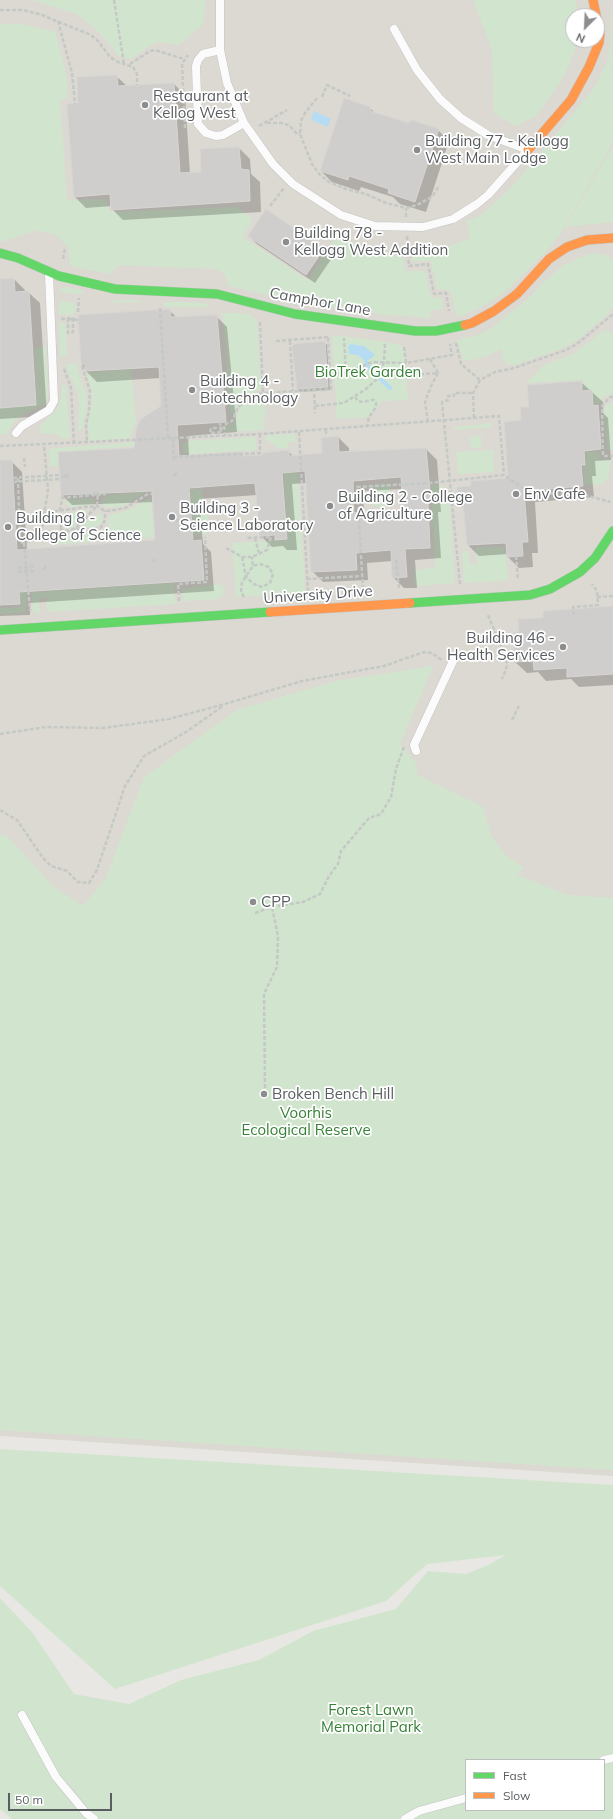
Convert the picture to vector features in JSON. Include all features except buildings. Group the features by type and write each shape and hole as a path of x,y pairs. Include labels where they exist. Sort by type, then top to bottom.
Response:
{"street":[{"path":"528,150 572,100 589,67 599,43 600,34 599,23 593,0"},
{"name":"Camphor Lane","path":"0,253 18,258 50,273 115,289 217,294 295,314 415,331 436,331 472,323 494,311 517,294 549,259 567,247 587,240 613,238"},
{"name":"University Drive","path":"0,630 530,594 550,589 571,578 606,548 613,530"}],"lane":[{"path":"220,0 220,50 229,88 244,123 273,164 293,184 313,198 347,217 360,222 390,227 423,227 453,218 466,212 488,195 528,150 488,135 461,118 440,99 417,70 394,29"},
{"path":"220,50 203,54 198,60 196,66 198,124 206,133 216,136 223,135 244,123"},
{"path":"16,433 22,426 49,410 54,401 50,273"},
{"path":"415,748 451,662"},
{"path":"22,1715 56,1777 86,1813 94,1819"},
{"path":"405,1819 420,1811 465,1798"}],"path":[{"path":"114,0 124,64"},
{"path":"0,10 23,10 58,21 91,35 98,41 110,57 133,67 137,74 137,85"},
{"path":"58,21 72,73 74,104"},
{"path":"129,65 150,51 155,50 184,59"},
{"path":"322,97 327,85 350,96"},
{"path":"317,98 305,113 301,121 300,134 306,153 320,175 329,182 346,189 366,194 386,203 406,208 417,205 432,197 438,186"},
{"path":"258,126 287,110"},
{"path":"264,123 282,123 290,126 297,134 300,134"},
{"path":"270,206 284,187"},
{"path":"62,266 65,248"},
{"path":"408,250 409,266 428,264 434,294 446,293 450,314"},
{"path":"72,297 78,298"},
{"path":"160,310 168,438"},
{"path":"474,418 474,393 480,380 495,372 514,368 566,350 577,344 613,314"},
{"path":"258,316 260,323 264,393"},
{"path":"73,321 73,332 68,333 68,320 78,320"},
{"path":"344,336 346,373"},
{"path":"225,436 224,428 226,424 232,421 243,402 250,397 264,393 331,389 328,337"},
{"path":"290,341 293,391"},
{"path":"315,406 344,403 355,397 379,377 384,362 385,341"},
{"path":"457,352 461,364 480,380"},
{"path":"430,359 438,373"},
{"path":"53,362 63,362 69,379 72,401 74,442"},
{"path":"330,375 346,373 372,362 406,363"},
{"path":"82,366 90,391 89,411 86,424 87,443"},
{"path":"379,377 438,373"},
{"path":"428,422 425,402 430,386 438,373"},
{"path":"314,388 315,413"},
{"path":"460,587 442,402 448,400 448,396 454,396 454,394 474,393"},
{"path":"355,397 358,401 363,402 370,400 376,403 369,417 367,427"},
{"path":"613,397 610,397 602,406 603,456 613,456"},
{"path":"0,446 299,432 499,416 504,475"},
{"path":"220,422 221,432 210,433 211,428 224,428"},
{"path":"299,432 308,597"},
{"path":"174,457 260,453 260,434"},
{"path":"173,438 174,462"},
{"path":"40,540 48,490 44,444"},
{"path":"24,458 25,467"},
{"path":"174,476 178,473"},
{"path":"363,594 356,487 430,483 504,475 530,493 582,494 610,502"},
{"path":"13,478 47,476 59,477 13,482"},
{"path":"18,478 20,543 40,540 55,535 61,528 60,510 61,498 63,494"},
{"path":"93,493 106,494"},
{"path":"61,498 99,493"},
{"path":"61,528 70,531 76,528 97,506 99,493"},
{"path":"19,519 44,512 97,506 105,511 125,508 148,494 152,494"},
{"path":"76,528 84,530 100,528 105,519 105,511"},
{"path":"176,522 179,519"},
{"path":"180,605 178,583 208,582 205,537"},
{"path":"226,548 242,557 252,557 267,550 271,537 247,538"},
{"path":"254,538 258,553"},
{"path":"24,543 30,615"},
{"path":"516,556 518,582"},
{"path":"242,557 246,577 254,584 262,587 270,583 273,574 269,567 260,564 253,566"},
{"path":"247,600 241,592 242,582 253,566 252,557"},
{"path":"153,562 156,558"},
{"path":"396,560 399,590"},
{"path":"18,568 34,566"},
{"path":"44,570 46,566"},
{"path":"18,572 35,571"},
{"path":"307,579 362,576"},
{"path":"574,615 573,607 598,604 597,591 589,581"},
{"path":"598,597 613,596"},
{"path":"488,615 506,658 507,666 502,679"},
{"path":"0,734 46,727 103,728 170,719 302,681 384,666 424,652 432,653 451,662"},
{"path":"0,810 17,820 43,858 51,866 67,871 78,882 89,884 97,870 125,786 144,756 186,732 225,704"},
{"path":"512,720 519,706"},
{"path":"255,913 272,907 303,902 320,894 329,876 338,864 341,851 369,818 381,814 391,797 396,769 404,747 415,748"},
{"path":"265,1088 264,994 277,967 278,936 272,907"}],"shaded area":[{"path":"0,0 613,0 613,1476 0,1436"}],"green space":[{"path":"32,0 206,0 203,24 179,45 157,42 130,59 119,56 98,31 77,14"},
{"path":"473,0 575,0 577,8 565,8 565,48 576,48 563,78 536,116 516,126 494,114 492,49"},
{"path":"612,0 613,142 560,234 548,249 505,292 480,308 457,317 450,290 437,289 431,261 412,261 412,252 442,249 470,238 467,221 480,216 511,188 595,87 609,57"},
{"path":"17,23 55,32 67,77 68,98 60,100 67,200 106,199 110,212 237,207 252,219 243,237 308,280 337,235 370,251 403,257 405,271 425,271 431,298 442,298 443,309 431,310 430,318 377,314 301,303 229,286 225,274 216,269 120,265 109,274 70,266 68,247 56,235 37,230 0,241 0,25"},
{"path":"613,146 613,222 565,227"},
{"path":"590,254 603,254 613,259 613,308 606,316 576,341 563,348 515,365 507,364 503,360 502,349 473,360 464,360 457,340 478,335 492,328 530,297 561,267"},
{"path":"66,287 84,290 81,294 60,292 61,289"},
{"path":"116,300 137,300 142,302 112,303"},
{"path":"59,301 76,304 75,314 59,315"},
{"path":"163,302 194,302 208,304 211,307 164,307"},
{"path":"222,313 252,315 257,322 261,389 243,398 231,417 226,382 227,353"},
{"path":"59,323 65,323 67,356 60,357"},
{"path":"604,330 613,332 613,393 602,398 599,403 594,404 592,390 584,390 582,380 527,383 544,365 575,353"},
{"name":"BioTrek Garden","path":"334,335 401,345 404,348 408,400 382,401 369,417 337,419 332,337"},
{"path":"46,347 48,396 46,403 15,420 7,434 0,435 0,408 36,405 35,348"},
{"path":"65,364 77,364 79,376 86,393 87,402 83,429 78,430 79,400 77,391"},
{"path":"131,369 136,421 131,433 131,438 89,441 88,425 92,400 91,387 86,373"},
{"path":"66,384 70,439 62,438 56,434 39,433 40,426 54,413 59,405 62,385"},
{"path":"264,397 266,411 263,430 226,432 226,427 234,422 244,403 249,400"},
{"path":"613,402 613,449 607,451 604,410 606,405"},
{"path":"492,423 492,427 454,430 454,427"},
{"path":"295,434 295,442 288,442 288,448 277,448 277,445 273,445 270,441 266,440 266,435"},
{"path":"481,436 482,447 471,448 470,437"},
{"path":"255,437 256,450 183,454 182,445 187,441"},
{"path":"148,441 148,445 58,452 58,466 50,466 49,449"},
{"path":"493,450 494,472 458,474 456,452"},
{"path":"599,451 600,460 611,459 608,479 602,484 585,485 583,466 586,465 586,452"},
{"path":"292,471 298,471 305,593 236,597 232,543 288,540 284,474 292,473"},
{"path":"390,484 390,505 372,506 371,485"},
{"path":"431,485 441,485 443,492 449,498 455,583 415,586 414,570 435,568"},
{"path":"202,489 204,506 207,507 209,533 195,535 190,490"},
{"path":"146,492 123,506 105,507 101,503 103,498 110,495"},
{"path":"151,497 154,537 110,540 108,521 110,515 129,510"},
{"path":"92,498 95,501 95,504 72,507 66,504 67,500"},
{"path":"87,509 88,511 72,527 68,529 64,527 64,518 68,514"},
{"path":"99,514 103,517 101,524 93,527 81,528 85,521"},
{"path":"108,530 109,540 53,545 53,538 63,532 77,537 82,532 93,533"},
{"path":"476,547 504,547 509,580 464,583 462,552 468,551 470,564 478,564"},
{"path":"19,579 25,579 26,612 0,614 0,608 21,607"},
{"path":"34,579 36,592 174,583 175,604 47,612 46,597 39,598 40,613 33,612 30,580"},
{"path":"219,584 223,586 224,589 223,595 219,599 183,601 182,589"},
{"name":"Voorhis Ecological Reserve","path":"433,666 400,744 415,762 418,775 483,807 492,837 506,856 524,867 517,875 568,895 613,898 613,1470 0,1430 0,835 7,836 53,886 83,906 106,878 144,777 237,710 336,681"},
{"name":"Forest Lawn Memorial Park","path":"0,1449 613,1485 613,1819 12,1819 0,1809 0,1598 32,1632 74,1694 129,1704 181,1680 259,1660 313,1631 396,1609 428,1571 466,1574 488,1565 506,1555 427,1564 386,1601 115,1689 0,1586"}],"water":[{"path":"314,111 331,119 328,127 311,120"},
{"path":"350,344 364,346 375,355 366,362 358,355 349,354 348,347"}],"waterway":[{"path":"366,362 368,367 390,388"}],"traffic: fast":[{"path":"0,253 18,258 59,276 115,289 217,294 295,314 415,331 436,331 465,325"},
{"path":"410,603 530,595 550,589 580,572 595,558 613,531"},
{"path":"0,630 270,612"}],"traffic: slow":[{"path":"528,150 571,100 589,67 599,43 600,34 593,0"},
{"path":"465,325 472,323 494,311 517,294 549,259 567,247 587,240 613,238"},
{"path":"270,612 410,603"}],"place":[{"name":"Restaurant at Kellog West","path":"145,105"},
{"name":"Building 77 - Kellogg West Main Lodge","path":"417,150"},
{"name":"Building 78 - Kellogg West Addition","path":"286,242"},
{"name":"Building 4 - Biotechnology","path":"192,390"},
{"name":"Env Cafe","path":"516,494"},
{"name":"Building 2 - College of Agriculture","path":"330,506"},
{"name":"Building 3 - Science Laboratory","path":"172,517"},
{"name":"Building 8 - College of Science","path":"8,527"},
{"name":"Building 46 - Health Services","path":"563,647"},
{"name":"CPP","path":"253,902"},
{"name":"Broken Bench Hill","path":"264,1094"}]}
